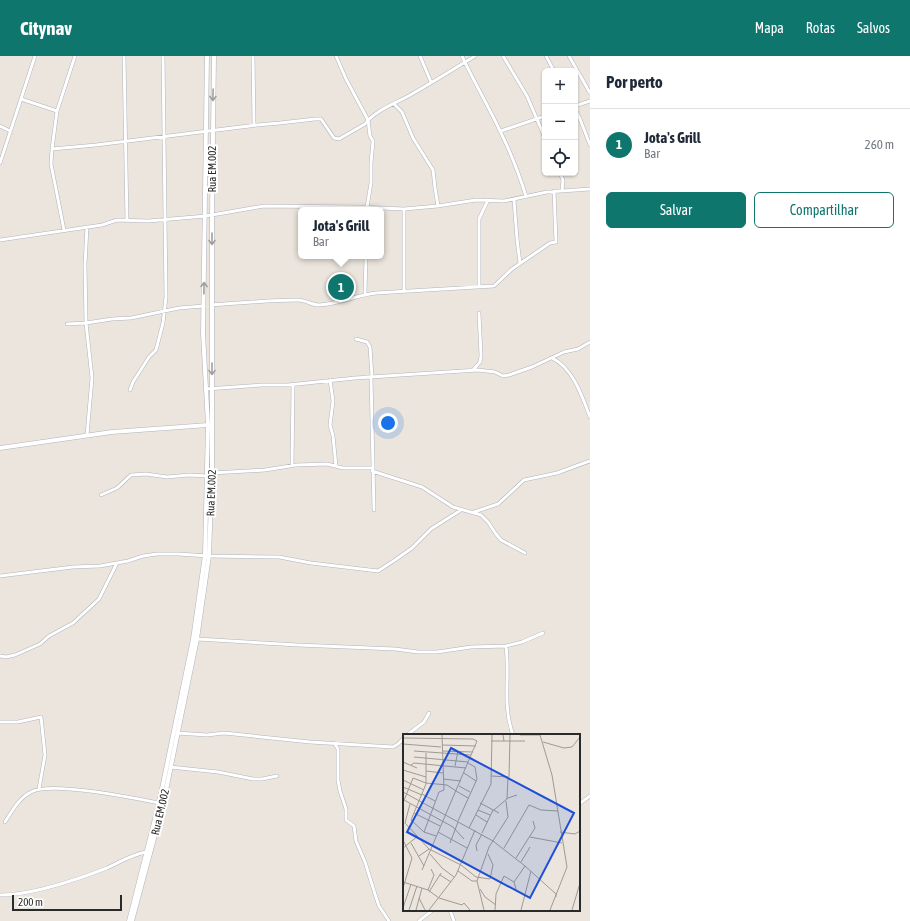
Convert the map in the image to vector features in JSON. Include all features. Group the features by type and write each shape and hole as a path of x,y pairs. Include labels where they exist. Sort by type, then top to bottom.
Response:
{"street":[{"path":"0,163 35,56"},
{"path":"64,230 51,164 57,111 75,56"},
{"path":"124,56 127,220"},
{"path":"130,390 133,382 149,357 156,350 166,297 163,56"},
{"name":"Rua EM.002","path":"129,921 159,803 193,638 207,556 208,424 204,306 207,56"},
{"name":"Rua EM.002","path":"132,921 163,805 197,639 207,556 212,473 212,130 214,56"},
{"path":"253,56 254,125"},
{"path":"336,56 346,79 368,120 370,136 374,143 371,163 369,207"},
{"path":"420,56 432,82"},
{"path":"462,56 501,131 526,196"},
{"path":"52,149 164,137 254,125 321,119 336,139 339,139 359,128 368,120 394,104 475,56"},
{"path":"503,56 527,96 542,130"},
{"path":"546,56 552,68"},
{"path":"570,56 590,93"},
{"path":"21,99 57,111"},
{"path":"578,106 590,101"},
{"path":"394,104 402,112 413,138 434,170 438,206"},
{"path":"578,114 590,145"},
{"path":"501,131 542,117"},
{"path":"0,126 10,131"},
{"path":"561,176 563,180 562,191"},
{"path":"384,208 404,209 438,206 476,200 500,202 526,196 590,189"},
{"path":"212,305 300,300 317,305 347,300 365,294 490,287 497,284 520,263 550,243 556,242 556,207 554,192"},
{"path":"479,287 479,219 488,200"},
{"path":"514,200 520,263"},
{"path":"0,240 102,225 117,220 166,219 206,216 264,206 316,207"},
{"path":"404,209 404,292"},
{"path":"87,435 92,378 86,323 85,265 88,227"},
{"path":"365,294 366,259"},
{"path":"67,324 131,318 179,308 204,306"},
{"path":"472,371 480,362 481,356 479,313"},
{"path":"356,339 368,342 370,346 374,510"},
{"path":"206,389 262,384 293,385 330,380 486,370 503,376 532,367 564,352 578,349 590,342"},
{"path":"552,358 562,364 569,374 590,417"},
{"path":"330,380 333,401 330,425 333,436 336,466"},
{"path":"292,466 293,385"},
{"path":"0,448 87,435 208,424"},
{"path":"474,512 498,504 524,480 557,473 590,461"},
{"path":"212,473 327,464 343,468 372,469 422,487 453,507 481,515 501,540 525,553"},
{"path":"101,495 117,488 131,475 146,474 167,477 189,475 207,476"},
{"path":"0,576 49,569 117,563 157,554 279,557 311,563 378,571 412,548 431,529 461,510"},
{"path":"0,656 6,657 15,655 40,644 50,636 73,623 98,599 117,563"},
{"path":"197,639 436,652 471,647 506,646 522,642 543,633"},
{"path":"506,646 508,659 506,712 513,734"},
{"path":"408,734 424,722 429,713"},
{"path":"0,722 18,722 41,717 45,755 40,789"},
{"path":"177,733 207,735 224,733 310,742 393,747 403,739"},
{"path":"334,743 338,749 338,780 340,792 346,809 346,820 354,826 356,841 365,862 379,906 389,921"},
{"path":"170,767 218,772 253,779 278,776"},
{"path":"5,822 23,797 31,791 40,789 67,789 113,794 159,803"},
{"path":"580,803 590,796"},
{"path":"0,895 15,895 34,891 108,867 136,854 146,852"},
{"path":"419,921 432,911"},
{"path":"450,911 454,921"}],"place":[{"name":"Jota's Grill","path":"341,287"}]}
